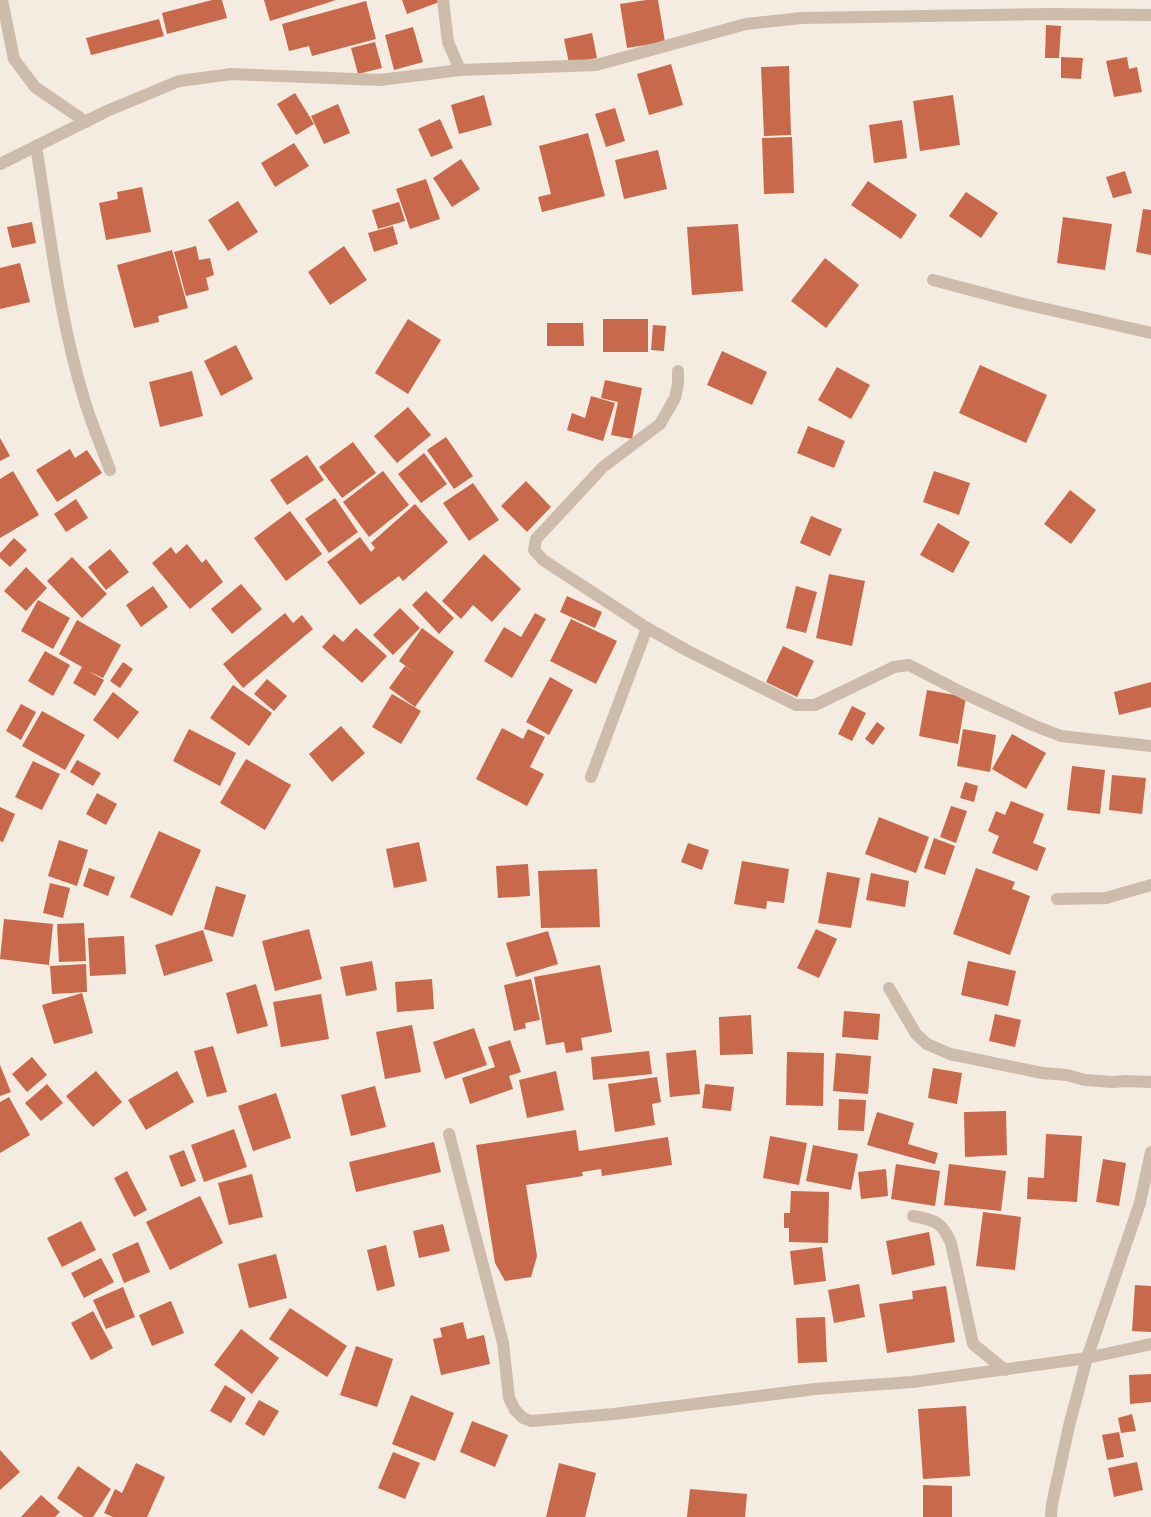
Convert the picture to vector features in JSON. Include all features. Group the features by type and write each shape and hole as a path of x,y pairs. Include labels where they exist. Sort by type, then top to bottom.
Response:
{"street":[{"path":"2,0 14,60 35,87 86,122"},
{"path":"443,0 448,42 460,70"},
{"path":"0,164 107,111 179,81 232,74 380,80 460,70 596,65 746,24 801,18 1054,14 1151,15"},
{"path":"36,146 58,288 71,348 85,402 110,470"},
{"path":"933,280 1020,303 1151,333"},
{"path":"678,371 675,398 660,424 603,466 536,539 534,550 543,560 647,628 688,651 796,705 816,705 894,667 909,665 962,693 1061,736 1151,746"},
{"path":"591,777 647,628"},
{"path":"1057,898 1106,898 1151,885"},
{"path":"889,988 916,1034 926,1044 950,1054 1042,1073 1067,1075 1085,1080 1151,1082"},
{"path":"449,1134 503,1343 509,1398 515,1410 523,1418 531,1422 614,1414 814,1389 912,1382 1087,1358 1151,1344"},
{"path":"1051,1517 1052,1504 1069,1426 1087,1358 1140,1203 1151,1152"},
{"path":"913,1216 937,1222 947,1233 951,1243 974,1344 1005,1370"}],"building":[{"path":"212,0 222,0 227,18 167,34 162,13"},
{"path":"264,0 336,0 270,21"},
{"path":"402,0 442,0 442,1 407,14"},
{"path":"658,0 665,42 627,48 620,4"},
{"path":"366,1 376,39 312,56 309,46 289,51 282,24"},
{"path":"159,19 164,36 91,55 86,38"},
{"path":"1046,25 1061,26 1059,58 1045,58"},
{"path":"413,27 423,62 394,70 385,35"},
{"path":"592,33 597,58 569,63 564,39"},
{"path":"375,42 382,68 358,74 351,48"},
{"path":"1061,57 1083,58 1081,79 1061,78"},
{"path":"1127,57 1129,69 1137,67 1142,92 1114,97 1106,61"},
{"path":"671,64 683,105 649,115 637,74"},
{"path":"789,66 791,135 764,136 761,67"},
{"path":"295,93 314,124 296,135 277,104"},
{"path":"484,95 492,125 459,134 451,105"},
{"path":"953,95 960,145 920,151 913,101"},
{"path":"338,104 350,133 324,144 311,116"},
{"path":"615,108 625,141 606,147 595,114"},
{"path":"440,119 453,148 431,157 418,129"},
{"path":"902,120 907,158 874,163 869,125"},
{"path":"588,133 605,196 542,212 538,197 551,194 539,146"},
{"path":"792,137 794,193 764,194 762,138"},
{"path":"294,143 309,166 275,187 261,163"},
{"path":"658,150 667,189 624,199 615,160"},
{"path":"461,159 480,189 452,207 433,178"},
{"path":"1125,171 1132,193 1113,198 1106,177"},
{"path":"426,179 440,219 410,229 396,189"},
{"path":"868,181 917,215 901,239 851,205"},
{"path":"142,187 151,232 106,240 99,203 118,199 117,192"},
{"path":"966,192 998,213 981,238 949,216"},
{"path":"238,201 258,232 228,251 208,220"},
{"path":"399,202 405,221 378,229 372,210"},
{"path":"1143,209 1151,210 1151,255 1136,252"},
{"path":"1063,217 1112,224 1105,270 1057,263"},
{"path":"32,222 36,243 12,248 7,227"},
{"path":"738,224 743,291 692,295 687,227"},
{"path":"393,226 398,244 374,252 368,233"},
{"path":"196,246 199,260 210,258 214,275 206,278 209,290 186,296 174,252"},
{"path":"344,246 367,280 330,305 308,272"},
{"path":"172,250 188,308 158,316 159,322 134,328 117,265"},
{"path":"825,258 859,285 826,328 791,301"},
{"path":"20,263 30,302 0,309 0,268"},
{"path":"408,319 441,340 408,394 375,373"},
{"path":"603,319 648,319 648,352 603,352"},
{"path":"547,323 583,323 584,346 547,346"},
{"path":"653,325 666,326 664,351 651,350"},
{"path":"236,345 253,379 221,396 204,361"},
{"path":"722,351 767,372 752,405 707,385"},
{"path":"980,365 1047,395 1026,443 959,413"},
{"path":"837,367 870,385 851,419 818,400"},
{"path":"192,371 203,416 160,427 149,382"},
{"path":"605,380 642,388 632,439 611,435 618,402 601,398"},
{"path":"591,396 615,403 603,441 567,430 572,413 585,418"},
{"path":"408,407 431,435 397,463 374,436"},
{"path":"808,426 845,441 834,468 797,453"},
{"path":"446,437 473,476 454,489 427,450"},
{"path":"0,438 10,456 0,461"},
{"path":"353,442 376,473 342,498 319,467"},
{"path":"70,449 75,458 87,450 102,473 57,502 36,470"},
{"path":"424,453 447,484 421,503 398,474"},
{"path":"307,455 324,480 287,505 270,480"},
{"path":"13,471 39,515 0,538 0,479"},
{"path":"383,471 409,505 369,537 343,502"},
{"path":"934,471 970,483 959,515 923,502"},
{"path":"526,481 551,507 527,532 501,506"},
{"path":"473,483 499,520 469,541 443,503"},
{"path":"1070,490 1096,510 1071,544 1044,524"},
{"path":"335,498 358,532 329,553 305,519"},
{"path":"76,499 88,518 66,532 54,514"},
{"path":"415,504 448,542 403,581 399,576 360,605 327,562 360,537 371,552 375,548 371,543"},
{"path":"290,511 322,554 286,581 254,538"},
{"path":"811,516 842,529 830,556 800,543"},
{"path":"938,523 970,542 953,573 920,555"},
{"path":"14,538 27,550 10,567 0,558 0,553"},
{"path":"187,544 202,563 206,559 223,582 190,609 152,563 171,547 176,554"},
{"path":"110,549 129,572 106,590 88,567"},
{"path":"484,554 521,589 492,622 473,605 461,619 442,601"},
{"path":"72,557 107,594 82,618 47,581"},
{"path":"26,567 47,588 26,611 4,591"},
{"path":"829,574 865,581 852,646 816,638"},
{"path":"241,584 262,609 232,634 211,609"},
{"path":"153,586 168,607 141,627 126,605"},
{"path":"796,586 817,592 806,633 786,628"},
{"path":"426,591 454,618 439,634 412,605"},
{"path":"567,596 602,612 595,628 560,612"},
{"path":"38,600 70,618 53,649 21,631"},
{"path":"400,608 420,628 393,655 373,635"},
{"path":"285,613 293,623 302,615 313,629 243,688 223,664"},
{"path":"535,613 546,619 512,678 484,661 504,627 521,637"},
{"path":"571,619 617,641 596,684 550,661"},
{"path":"77,620 121,645 103,678 88,671 104,680 95,696 73,683 82,667 59,654"},
{"path":"356,628 387,656 362,683 322,647 334,634 343,642"},
{"path":"422,628 454,652 415,707 389,688 405,666 415,673 399,661"},
{"path":"783,646 814,661 797,697 766,682"},
{"path":"45,651 70,665 53,696 28,681"},
{"path":"123,662 133,669 120,688 110,681"},
{"path":"550,677 573,690 549,735 526,722"},
{"path":"267,679 287,696 274,711 254,694"},
{"path":"1151,682 1151,707 1119,715 1114,692"},
{"path":"233,685 272,713 249,746 210,718"},
{"path":"927,690 966,697 958,744 919,736"},
{"path":"113,692 139,712 118,739 93,720"},
{"path":"392,694 421,711 401,744 372,727"},
{"path":"21,704 36,712 21,740 6,731"},
{"path":"852,706 866,713 852,741 838,734"},
{"path":"42,711 85,735 65,770 22,746"},
{"path":"877,722 885,728 873,745 865,739"},
{"path":"341,726 365,753 332,782 309,754"},
{"path":"502,728 523,739 528,729 545,737 530,767 544,774 527,806 476,779"},
{"path":"189,729 236,753 220,786 173,761"},
{"path":"963,729 996,735 990,772 957,766"},
{"path":"1012,734 1046,753 1026,789 992,769"},
{"path":"246,759 291,785 265,830 220,803"},
{"path":"77,760 101,773 93,786 70,772"},
{"path":"33,761 60,774 42,810 15,797"},
{"path":"1072,766 1105,770 1100,814 1067,810"},
{"path":"1112,775 1146,778 1142,814 1109,810"},
{"path":"965,782 978,786 974,802 960,798"},
{"path":"97,793 117,804 106,825 86,814"},
{"path":"1011,801 1044,814 1033,843 1046,848 1037,871 992,853 999,836 988,831 996,811 1005,815"},
{"path":"951,806 967,811 956,843 940,837"},
{"path":"0,807 15,814 3,842 0,841"},
{"path":"879,817 929,837 916,873 865,854"},
{"path":"159,831 201,850 172,916 130,897"},
{"path":"934,838 955,846 945,875 924,868"},
{"path":"59,840 88,850 77,886 48,876"},
{"path":"419,842 427,881 394,888 386,849"},
{"path":"688,843 709,850 702,870 681,862"},
{"path":"742,861 789,869 784,903 767,901 766,909 734,904"},
{"path":"528,864 530,896 498,898 496,866"},
{"path":"89,868 115,877 108,896 83,886"},
{"path":"976,868 1015,882 1012,889 1030,896 1010,955 953,934"},
{"path":"597,869 600,927 541,928 538,871"},
{"path":"827,872 860,878 851,928 818,923"},
{"path":"871,873 909,881 905,907 866,900"},
{"path":"50,883 70,888 63,918 43,913"},
{"path":"216,886 246,895 233,937 204,929"},
{"path":"4,919 53,924 49,965 0,959"},
{"path":"84,923 86,961 59,962 57,924"},
{"path":"309,929 322,979 275,991 262,941"},
{"path":"816,929 837,939 819,978 797,968"},
{"path":"203,930 213,961 164,976 155,945"},
{"path":"548,931 558,964 516,977 506,943"},
{"path":"124,936 126,974 90,976 88,938"},
{"path":"372,961 377,990 346,996 340,967"},
{"path":"968,961 1016,971 1008,1006 961,995"},
{"path":"86,964 87,992 52,994 50,966"},
{"path":"600,965 612,1032 581,1038 583,1050 566,1053 564,1042 546,1045 534,977"},
{"path":"432,979 434,1009 397,1012 395,982"},
{"path":"531,979 540,1020 525,1023 526,1028 514,1031 504,985"},
{"path":"256,984 268,1026 237,1034 226,993"},
{"path":"82,993 93,1033 54,1044 42,1005"},
{"path":"321,994 329,1039 281,1047 273,1002"},
{"path":"844,1011 880,1014 878,1040 842,1037"},
{"path":"995,1014 1021,1020 1015,1047 989,1041"},
{"path":"751,1015 753,1054 720,1055 719,1017"},
{"path":"412,1025 421,1072 385,1079 376,1032"},
{"path":"474,1028 487,1065 445,1079 433,1042"},
{"path":"510,1040 521,1072 509,1076 513,1089 470,1104 462,1078 495,1067 488,1047"},
{"path":"213,1046 227,1092 207,1097 194,1051"},
{"path":"696,1050 700,1094 670,1097 666,1053"},
{"path":"649,1051 652,1074 593,1080 591,1057"},
{"path":"787,1052 824,1053 823,1106 786,1105"},
{"path":"836,1053 871,1056 868,1094 833,1091"},
{"path":"32,1057 47,1075 27,1092 12,1074"},
{"path":"0,1065 11,1092 0,1096"},
{"path":"933,1068 962,1073 957,1104 928,1098"},
{"path":"96,1071 122,1102 93,1127 66,1096"},
{"path":"177,1071 194,1102 146,1130 128,1100"},
{"path":"556,1071 564,1110 527,1118 519,1080"},
{"path":"657,1077 661,1102 652,1104 655,1125 615,1132 608,1084"},
{"path":"47,1084 63,1103 41,1121 25,1103"},
{"path":"705,1084 734,1087 731,1111 702,1108"},
{"path":"375,1086 386,1127 351,1136 341,1095"},
{"path":"276,1093 291,1138 253,1151 238,1106"},
{"path":"9,1097 30,1135 0,1153 0,1102"},
{"path":"839,1099 866,1100 864,1131 838,1130"},
{"path":"1006,1111 1007,1155 965,1157 964,1112"},
{"path":"877,1112 914,1123 908,1144 938,1153 935,1164 867,1145"},
{"path":"234,1129 247,1167 204,1182 191,1145"},
{"path":"576,1130 579,1151 668,1137 672,1165 602,1176 601,1169 582,1172 583,1176 526,1185 537,1256 531,1277 505,1281 495,1263 476,1145"},
{"path":"1046,1134 1082,1136 1077,1202 1027,1199 1028,1177 1044,1178"},
{"path":"770,1136 807,1143 799,1185 763,1178"},
{"path":"434,1142 441,1172 356,1192 349,1162"},
{"path":"813,1145 858,1154 851,1190 806,1181"},
{"path":"184,1150 196,1181 181,1187 169,1156"},
{"path":"1103,1159 1126,1163 1119,1206 1096,1202"},
{"path":"896,1164 940,1171 935,1206 891,1199"},
{"path":"949,1164 1006,1171 1001,1211 944,1205"},
{"path":"886,1169 888,1196 861,1199 858,1172"},
{"path":"127,1171 147,1210 134,1217 114,1178"},
{"path":"252,1174 263,1217 229,1225 218,1183"},
{"path":"791,1191 829,1192 828,1243 789,1242 789,1228 784,1228 784,1213 790,1213"},
{"path":"200,1196 223,1243 170,1270 146,1222"},
{"path":"983,1212 1021,1217 1015,1270 976,1266"},
{"path":"81,1221 96,1250 62,1267 47,1238"},
{"path":"443,1224 450,1251 419,1258 413,1231"},
{"path":"929,1232 935,1265 892,1275 886,1241"},
{"path":"138,1242 150,1272 124,1283 112,1254"},
{"path":"386,1245 395,1286 377,1291 367,1250"},
{"path":"822,1247 826,1281 794,1285 790,1251"},
{"path":"276,1254 287,1298 249,1308 238,1264"},
{"path":"101,1258 114,1282 84,1298 71,1273"},
{"path":"859,1284 865,1317 834,1323 828,1290"},
{"path":"1135,1285 1151,1286 1151,1332 1132,1331"},
{"path":"946,1286 955,1342 887,1353 879,1304 913,1299 912,1291"},
{"path":"123,1287 135,1317 106,1329 93,1300"},
{"path":"171,1301 184,1333 152,1346 139,1315"},
{"path":"290,1308 347,1346 327,1377 269,1339"},
{"path":"93,1311 113,1348 91,1360 71,1323"},
{"path":"825,1317 827,1362 798,1363 796,1318"},
{"path":"463,1322 467,1339 484,1335 490,1364 441,1375 433,1339 442,1337 440,1328"},
{"path":"241,1329 279,1358 252,1394 214,1365"},
{"path":"356,1346 393,1359 377,1407 340,1395"},
{"path":"1151,1374 1151,1402 1130,1404 1129,1375"},
{"path":"225,1385 246,1398 231,1423 210,1411"},
{"path":"411,1395 454,1413 435,1461 392,1444"},
{"path":"259,1400 279,1411 264,1436 245,1424"},
{"path":"966,1406 970,1476 923,1479 918,1409"},
{"path":"1132,1414 1136,1431 1121,1433 1118,1418"},
{"path":"472,1421 508,1435 495,1467 460,1452"},
{"path":"1119,1432 1124,1457 1107,1460 1102,1435"},
{"path":"0,1450 20,1472 0,1490"},
{"path":"393,1452 420,1463 405,1499 378,1488"},
{"path":"1137,1462 1143,1490 1114,1497 1108,1468"},
{"path":"136,1463 165,1477 147,1517 113,1517 104,1513 115,1489 122,1493"},
{"path":"559,1463 596,1473 585,1517 546,1517"},
{"path":"78,1466 111,1489 93,1517 84,1517 57,1498"},
{"path":"923,1485 952,1486 952,1517 923,1517"},
{"path":"690,1489 747,1494 745,1517 687,1517"},
{"path":"41,1495 60,1512 55,1517 21,1517"}]}
